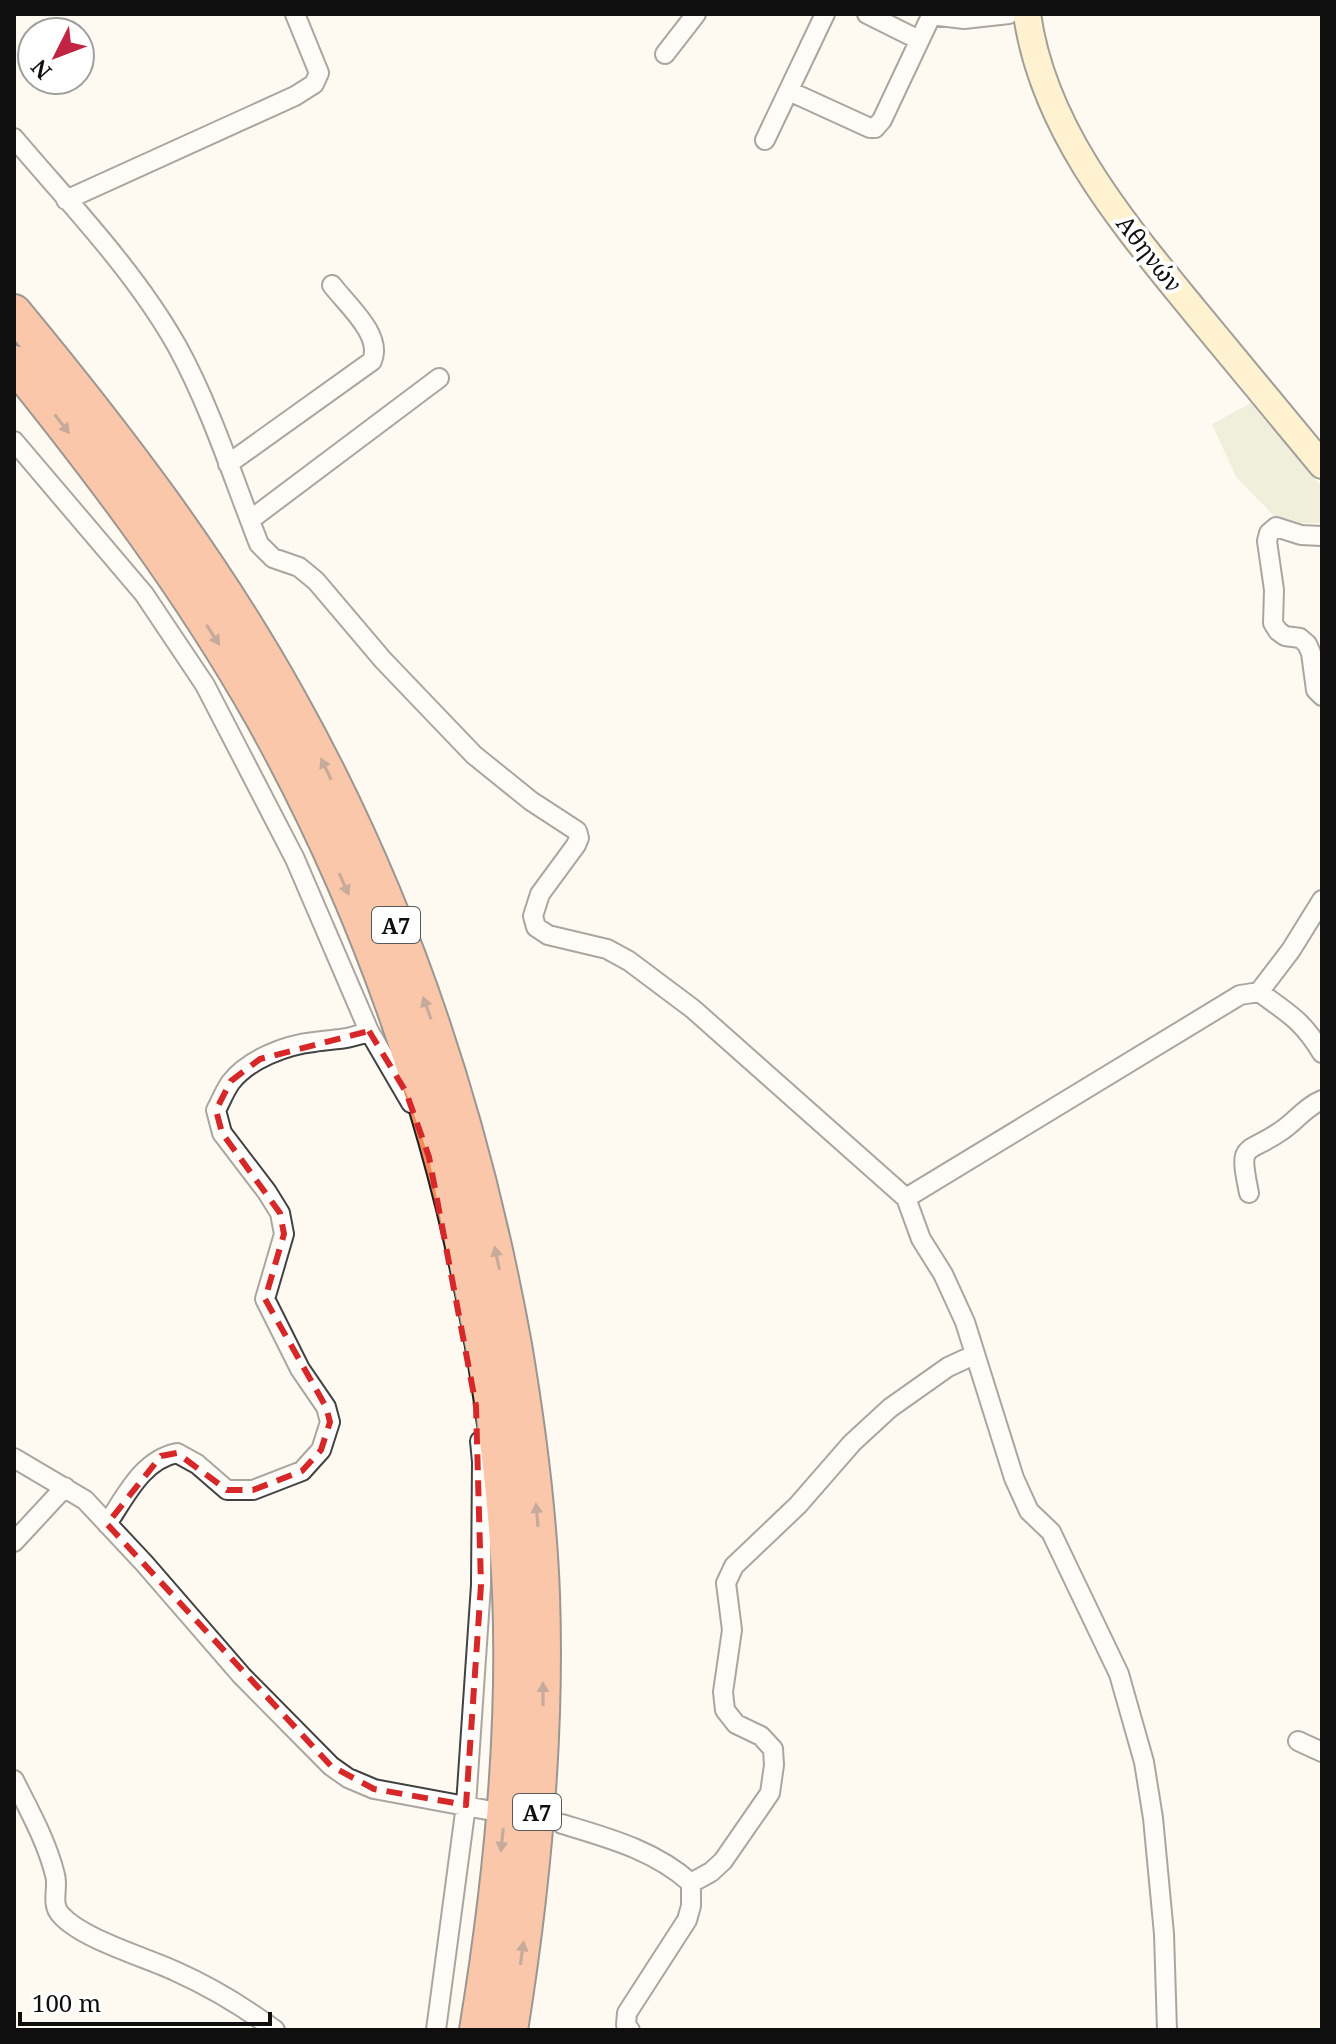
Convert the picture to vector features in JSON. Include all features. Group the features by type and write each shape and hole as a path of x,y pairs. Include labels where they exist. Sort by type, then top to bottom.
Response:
{"highway":[{"name":"Α7","path":"14,312 170,513 238,614 287,695 322,760 385,898 431,1019 465,1127 490,1226 521,1388 537,1519 542,1593 543,1716 536,1826 522,1955 510,2030"},
{"name":"Α7","path":"14,363 145,531 260,713 293,774 354,907 405,1042 434,1136 458,1233 489,1394 500,1471 510,1595 510,1712 504,1822 490,1949 477,2030"}],"main road":[{"name":"Αθηνών","path":"1027,14 1043,85 1068,135 1093,175 1161,269 1322,465"}],"street":[{"path":"66,200 295,96 314,84 319,73 295,14"},
{"path":"665,54 696,14"},
{"path":"765,140 825,14"},
{"path":"867,14 919,40"},
{"path":"789,91 875,128 882,120 932,14 964,19 1009,14"},
{"path":"14,138 124,269 167,330 194,382 265,553 308,574 383,660 474,755 531,801 577,831 579,838 576,845 540,894 533,916 536,927 548,935 607,949 629,961 693,1009 906,1198 921,1239 943,1274 965,1322 1014,1478 1029,1511 1051,1532 1119,1674 1144,1762 1153,1818 1164,1934 1167,2030"},
{"path":"228,464 372,361 375,346 370,335 332,285"},
{"path":"250,520 439,378"},
{"path":"14,441 144,594 205,685 295,859 369,1031 406,1092 429,1157 453,1268 482,1462 481,1585 466,1805 436,2030"},
{"path":"1322,536 1301,535 1276,527 1269,533 1267,541 1274,590 1273,623 1285,636 1300,638 1307,644 1316,690 1322,696"},
{"path":"1259,992 1291,950 1322,900"},
{"path":"906,1198 1240,995 1259,992 1297,1018 1322,1053"},
{"path":"107,1524 144,1470 161,1456 177,1453 197,1464 227,1490 253,1490 302,1471 321,1450 330,1422 326,1407 300,1369 265,1299 284,1234 280,1213 222,1133 216,1110 231,1081 260,1059 288,1047 343,1040 369,1031"},
{"path":"1249,1193 1244,1159 1247,1151 1254,1144 1284,1129 1297,1115 1322,1100"},
{"path":"691,1883 723,1861 770,1793 774,1765 773,1749 767,1742 736,1724 725,1710 723,1692 732,1630 726,1583 734,1566 798,1505 852,1443 890,1408 948,1367 974,1355"},
{"path":"14,1458 85,1500 242,1676 331,1766 348,1778 374,1789 487,1810"},
{"path":"14,1542 65,1487"},
{"path":"1298,1741 1322,1752"},
{"path":"14,1780 38,1829 56,1877 54,1897 59,1914 86,1933 178,1972 245,2007 275,2030"},
{"path":"562,1824 617,1840 651,1855 691,1883 691,1906 687,1920 627,2013 626,2025 630,2030"}],"highlighted area":[{"path":"369,1031 406,1092 429,1157 476,1406 481,1585 466,1805 374,1789 331,1766 107,1524 161,1456 177,1453 227,1490 253,1490 302,1471 321,1450 330,1422 326,1407 265,1299 284,1234 280,1213 222,1133 216,1110 231,1081 260,1059"}],"green space":[{"path":"1251,403 1322,487 1322,523 1281,523 1236,477 1212,424"}]}
